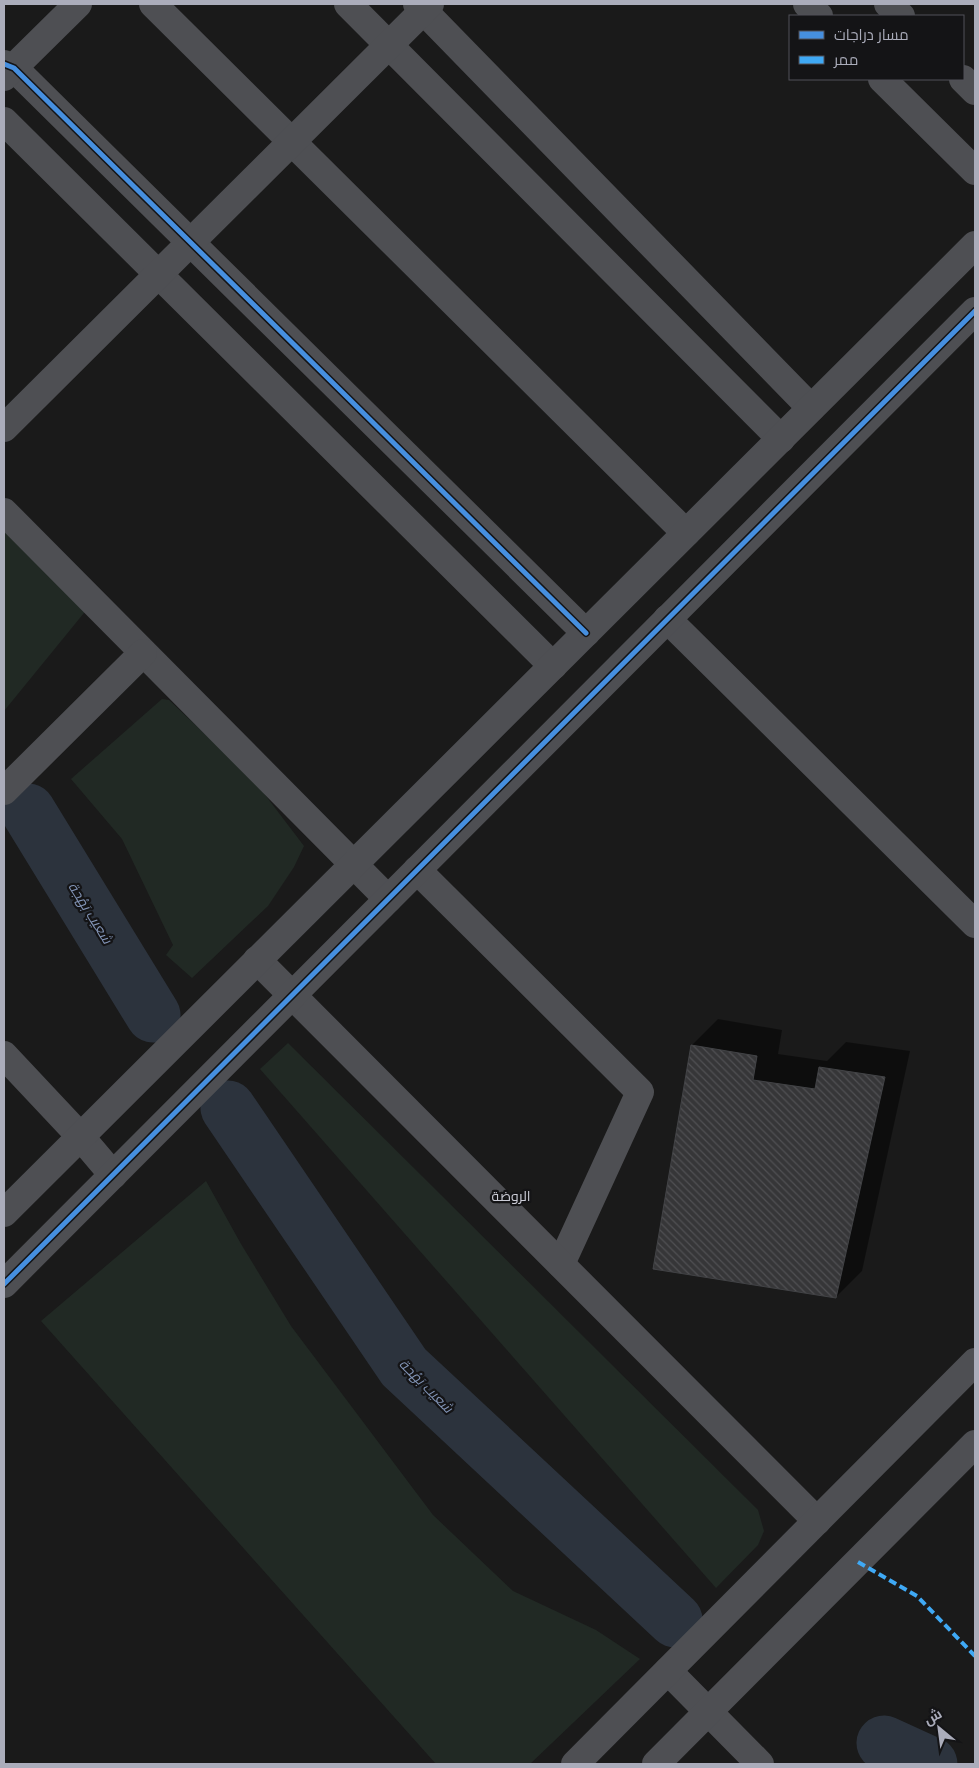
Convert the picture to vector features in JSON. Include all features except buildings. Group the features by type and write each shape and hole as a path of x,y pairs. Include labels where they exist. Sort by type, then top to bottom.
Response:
{"street":[{"path":"78,4 7,70 190,242 586,633"},
{"path":"153,4 686,533"},
{"path":"348,4 781,439"},
{"path":"807,4 818,15"},
{"path":"888,4 900,15"},
{"path":"4,428 389,45 424,6 811,408"},
{"path":"964,79 975,91"},
{"path":"883,80 975,172"},
{"path":"4,121 553,666"},
{"path":"4,1213 975,245"},
{"path":"4,1284 975,311"},
{"path":"4,512 388,899"},
{"path":"668,620 975,924"},
{"path":"4,792 143,653"},
{"path":"417,870 640,1092 561,1264"},
{"path":"257,960 817,1521"},
{"path":"4,1055 80,1136 113,1175"},
{"path":"575,1764 975,1362"},
{"path":"656,1764 975,1444"},
{"path":"668,1670 760,1764"}],"shaded area":[{"path":"4,526 88,608 4,711"},
{"path":"162,699 169,700 207,736 218,733 304,846 294,867 268,906 192,978 166,955 173,945 122,839 71,779"},
{"path":"288,1043 758,1510 764,1531 758,1545 716,1588 260,1069"},
{"path":"206,1181 241,1244 291,1326 433,1515 513,1591 596,1630 640,1659 530,1764 436,1764 41,1321"}],"waterway":[{"name":"شعيب بَهْجة","path":"28,811 153,1015"},
{"name":"شعيب بَهْجة","path":"228,1108 404,1367 675,1620"},
{"name":"شعيب بَهْجة","path":"884,1743 930,1764"}],"marked path":[{"path":"858,1562 917,1596 975,1656"}],"cycle path":[{"path":"4,64 14,68 586,633"},
{"path":"4,1284 975,311"}],"district":[{"name":"الروضة","path":"511,1196"}]}
